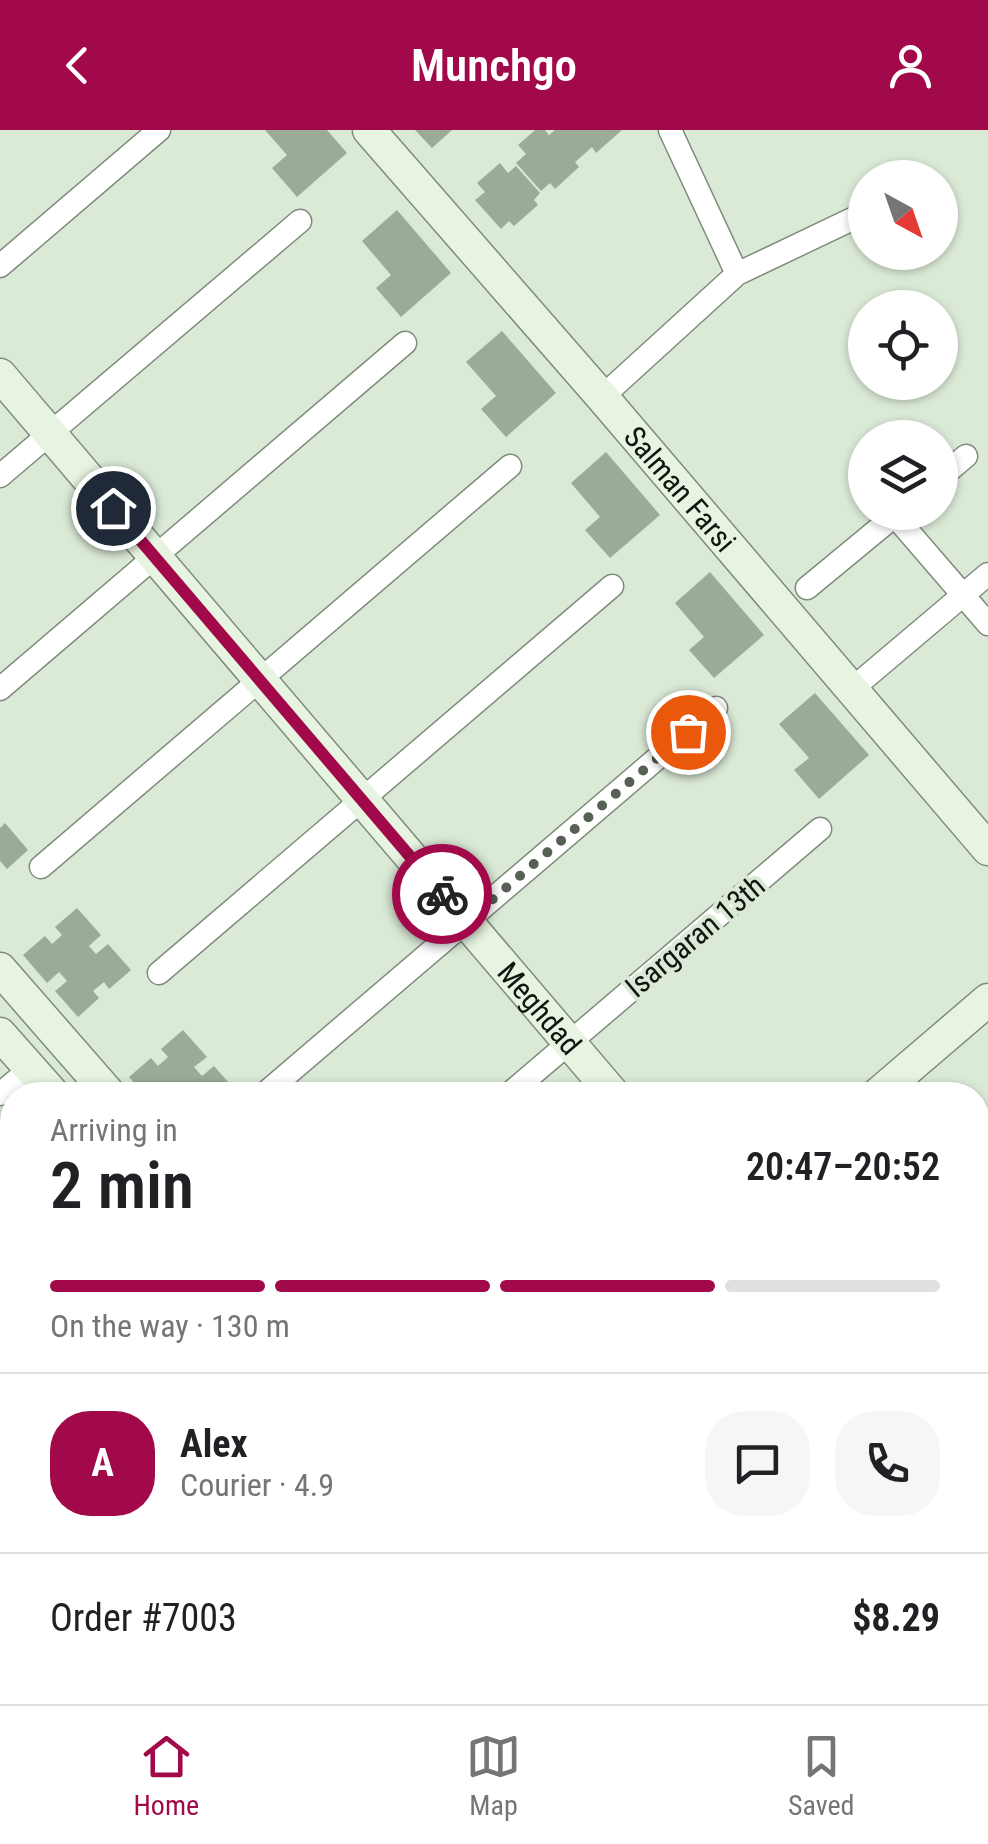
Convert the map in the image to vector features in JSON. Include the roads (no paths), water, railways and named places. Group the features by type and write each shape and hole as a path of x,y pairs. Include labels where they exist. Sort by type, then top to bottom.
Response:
{"street":[{"path":"0,266 159,130"},
{"name":"Salman Farsi","path":"368,130 988,849"},
{"path":"670,130 737,274"},
{"path":"0,476 300,220"},
{"path":"602,397 737,274 848,221"},
{"path":"0,689 405,344"},
{"name":"Meghdad","path":"0,375 603,1082"},
{"path":"958,463 966,456"},
{"path":"40,867 510,466"},
{"path":"807,588 878,530"},
{"path":"910,530 988,624"},
{"path":"852,690 988,574"},
{"path":"159,973 612,586"},
{"path":"278,1082 716,708"},
{"name":"Isargaran 13th","path":"523,1082 820,829"},
{"path":"0,968 99,1082"},
{"path":"892,1082 988,1000"},
{"path":"0,1034 42,1082"},
{"path":"14,1082 30,1069"}]}
